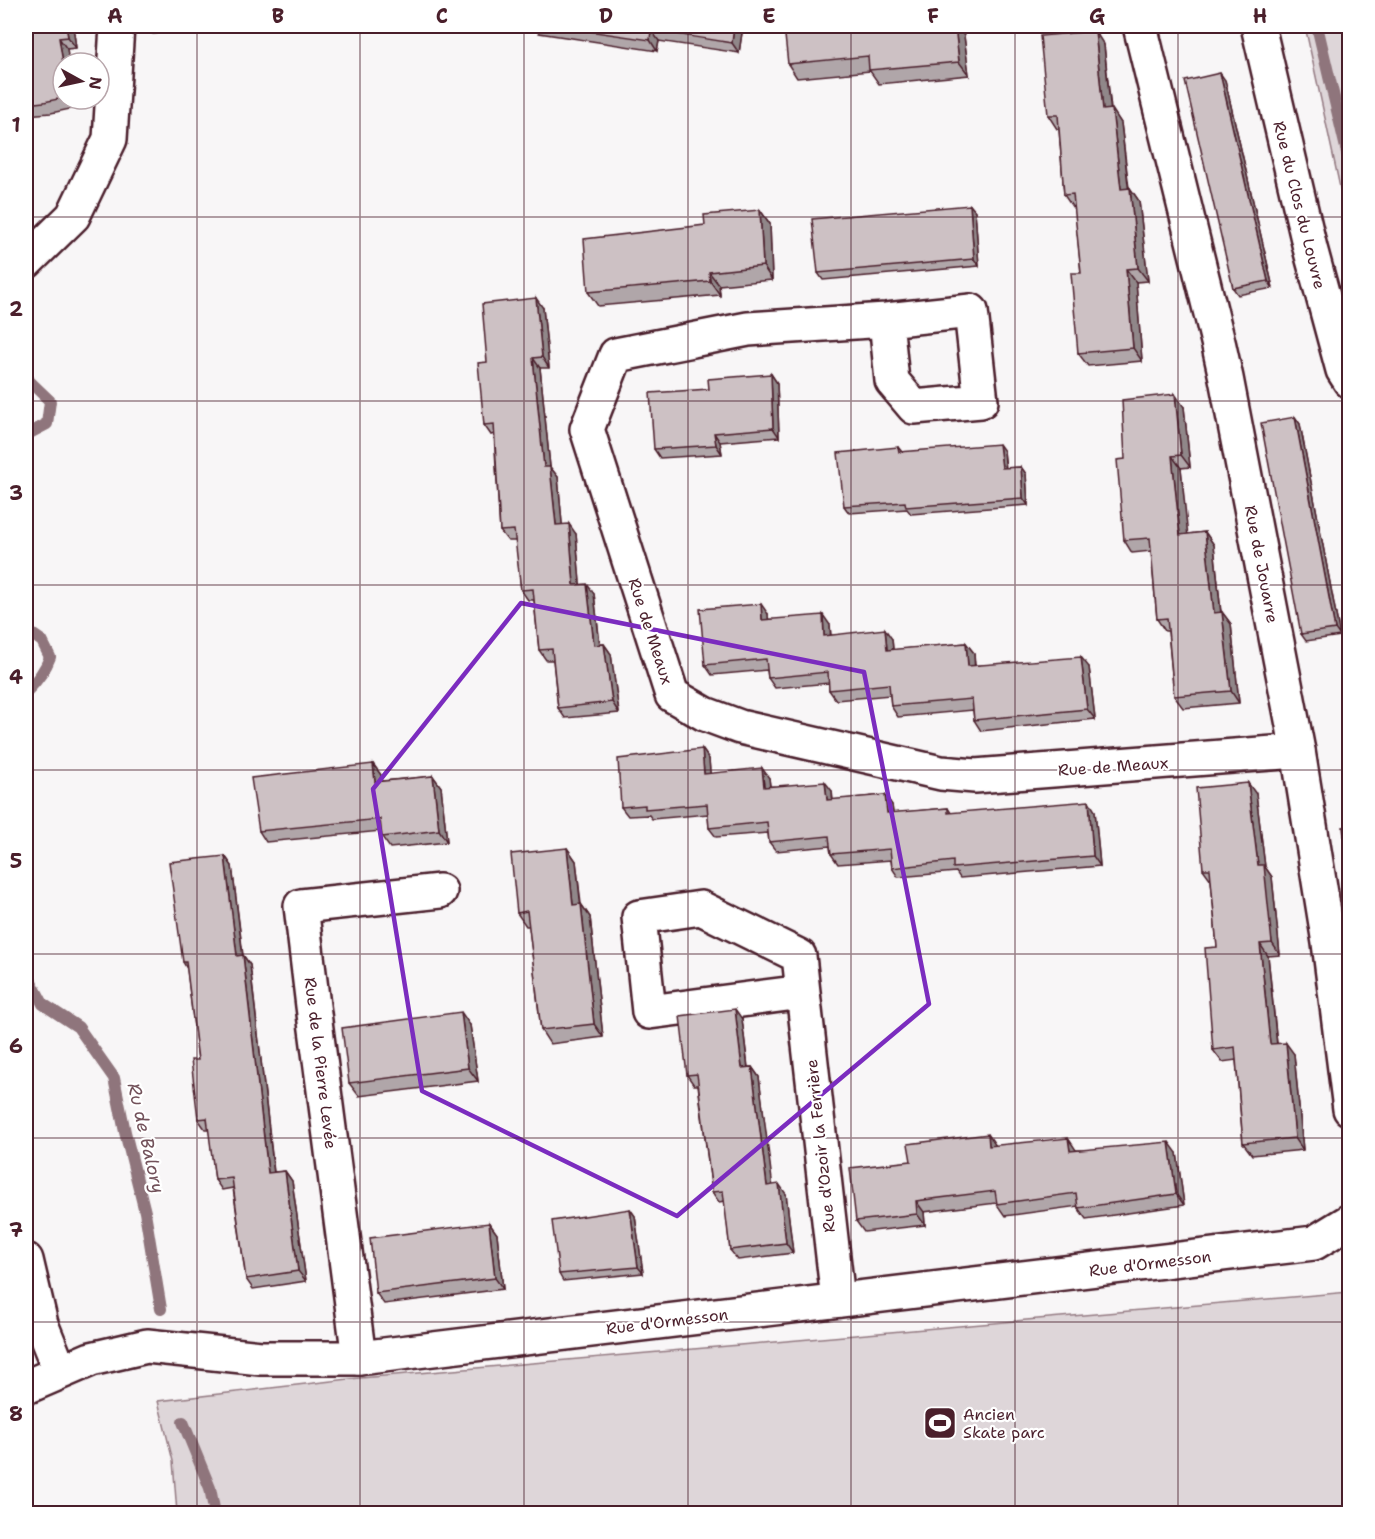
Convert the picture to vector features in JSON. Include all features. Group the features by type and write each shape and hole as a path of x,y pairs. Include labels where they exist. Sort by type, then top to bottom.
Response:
{"street":[{"path":"26,262 73,216 110,139 117,26"},
{"name":"Rue de Jouarre","path":"1140,26 1219,346 1298,751 1329,943 1350,1109"},
{"name":"Rue du Clos du Louvre","path":"1258,26 1310,248 1343,370 1350,381"},
{"name":"Rue de Meaux","path":"886,320 748,329 616,355 586,429 672,694 705,714 740,727 941,773 975,776 1298,751"},
{"name":"Rue de la Pierre Levée","path":"359,1358 301,906 440,891"},
{"name":"Rue d'Ozoir la Ferrière","path":"803,992 649,1012 639,917 701,908 799,956 838,1300"},
{"name":"Rue d'Ormesson","path":"26,1387 92,1359 147,1346 261,1358 359,1358 1314,1243 1350,1221"},
{"path":"26,1260 41,1324 60,1371"}],"highlighted area":[{"path":"521,603 864,672 929,1004 677,1216 422,1091 373,789"}],"shaded area":[{"path":"1305,26 1349,26 1349,229"},
{"path":"1349,1292 1349,1513 177,1513 173,1461 158,1401 349,1379"}],"building":[{"path":"26,26 66,26 68,37 59,38 61,51 51,51 51,101 26,104"},
{"path":"554,26 734,26 732,43 651,30 650,40"},
{"path":"784,26 955,26 959,62 869,70 868,56 788,64"},
{"path":"1095,31 1103,110 1112,109 1121,189 1130,188 1138,268 1126,269 1133,348 1078,353 1071,273 1081,273 1073,194 1064,195 1058,115 1048,115 1040,36"},
{"path":"1220,73 1268,281 1233,288 1185,81"},
{"path":"970,205 974,259 818,273 812,219"},
{"path":"760,210 763,266 709,272 710,281 588,292 584,239 705,225 704,215"},
{"path":"536,298 542,357 533,358 544,467 550,467 556,525 569,524 574,585 587,584 594,645 604,644 612,702 558,708 552,649 539,650 533,589 521,590 514,530 500,531 494,424 484,425 478,363 487,362 482,304"},
{"path":"771,374 773,428 714,433 716,445 654,449 650,393 709,389 708,379"},
{"path":"1175,394 1181,455 1172,456 1180,535 1205,532 1214,613 1222,612 1231,691 1174,696 1167,618 1157,619 1150,538 1124,540 1117,460 1125,459 1122,400"},
{"path":"1295,417 1335,629 1301,634 1261,423"},
{"path":"999,444 1002,468 1021,467 1023,498 906,507 905,502 844,506 838,453 898,447 899,452"},
{"path":"761,604 762,620 823,615 824,636 885,629 887,650 966,643 968,666 1081,657 1087,709 974,720 972,699 891,706 889,684 829,690 828,672 768,678 766,659 705,665 700,609"},
{"path":"702,749 704,774 762,768 764,787 825,782 827,800 885,795 887,813 948,808 948,813 1089,801 1093,856 953,868 953,861 892,868 890,849 831,854 829,836 769,842 767,822 709,828 707,804 645,809 645,805 621,807 618,759"},
{"path":"373,764 375,782 433,776 439,830 382,837 380,819 259,831 251,778"},
{"path":"1248,783 1258,865 1264,865 1272,943 1260,944 1270,1044 1286,1043 1295,1138 1243,1143 1235,1047 1213,1050 1205,948 1217,947 1210,869 1203,869 1196,788"},
{"path":"1350,826 1350,891 1343,827"},
{"path":"567,848 573,905 581,904 594,1024 541,1030 527,911 517,913 511,854"},
{"path":"225,856 237,956 243,955 268,1173 285,1171 298,1271 246,1279 232,1178 215,1180 207,1118 198,1119 191,1060 198,1060 186,962 183,962 169,862"},
{"path":"735,1009 742,1068 752,1067 767,1186 779,1184 786,1243 730,1250 723,1191 712,1192 697,1074 687,1075 680,1016"},
{"path":"461,1012 468,1068 349,1083 342,1028"},
{"path":"988,1134 989,1146 1068,1138 1070,1151 1169,1142 1176,1194 1078,1208 1076,1193 997,1204 995,1191 916,1201 917,1214 856,1221 850,1168 911,1161 908,1144"},
{"path":"630,1209 638,1267 559,1274 552,1221"},
{"path":"489,1223 495,1278 376,1293 370,1238"}],"waterway":[{"path":"1317,26 1350,165"},
{"name":"Ru de Balory","path":"26,378 50,401 47,424 26,435"},
{"name":"Ru de Balory","path":"26,630 42,641 50,657 40,676 26,692"},
{"name":"Ru de Balory","path":"26,972 43,1004 78,1027 114,1078 145,1212 161,1309"},
{"name":"Ru de Balory","path":"183,1422 210,1488 215,1514"}],"place":[{"name":"Ancien Skate parc","path":"940,1423"}]}
